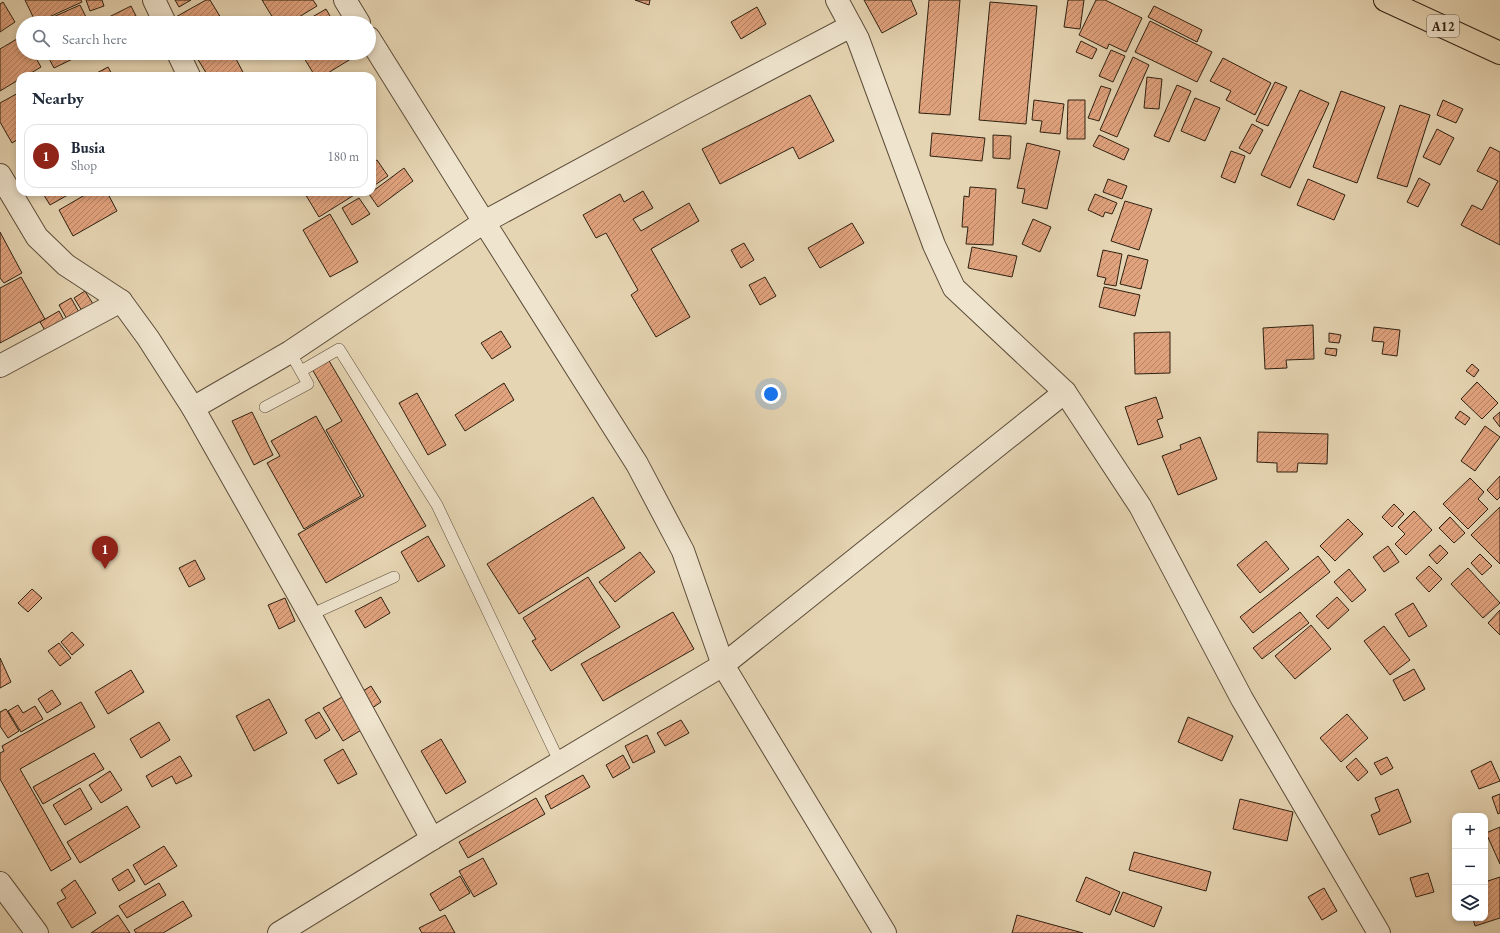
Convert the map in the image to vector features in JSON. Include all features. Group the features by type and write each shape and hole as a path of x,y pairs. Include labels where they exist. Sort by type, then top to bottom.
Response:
{"highway":[{"name":"A12","path":"1385,0 1500,53"}],"street":[{"path":"154,0 162,16"},
{"path":"345,0 355,16"},
{"path":"837,0 858,39 934,245 954,288 1065,392 1140,506 1242,700 1379,933"},
{"path":"193,408 290,352 484,222 689,111 851,26"},
{"path":"376,49 637,464 683,551 723,665 885,933"},
{"path":"181,60 187,72"},
{"path":"0,175 37,237 66,265 121,300 148,338 193,408 310,615 432,839"},
{"path":"0,366 121,300"},
{"path":"280,933 432,839 723,665 1065,392"},
{"path":"0,885 37,933"}],"lane":[{"path":"301,371 339,349 437,505 560,763"},
{"path":"265,407 308,384 290,352"},
{"path":"310,615 394,577"}],"building":[{"path":"25,0 81,0 82,2 51,16 33,16"},
{"path":"86,0 102,0 104,6 90,11"},
{"path":"175,0 191,0 179,7"},
{"path":"206,0 210,0 220,16 178,16"},
{"path":"262,0 313,0 317,6 301,16 272,16"},
{"path":"635,0 650,0 649,5"},
{"path":"864,0 911,0 917,14 882,33"},
{"path":"929,0 960,0 950,115 919,113"},
{"path":"1068,0 1084,0 1080,29 1064,27"},
{"path":"1096,0 1105,0 1142,18 1126,52 1109,44 1107,49 1079,35"},
{"path":"3,2 15,22 0,32 0,4"},
{"path":"990,2 1037,6 1026,124 979,120"},
{"path":"80,5 86,16 55,16"},
{"path":"131,6 136,16 111,16"},
{"path":"1154,6 1202,30 1197,42 1148,17"},
{"path":"757,7 766,24 741,39 731,22"},
{"path":"326,9 330,16 314,16"},
{"path":"1150,21 1212,52 1197,82 1135,52"},
{"path":"16,40 16,60 37,60 41,67 33,72 16,72 16,81 0,91 0,49"},
{"path":"1081,41 1097,49 1092,59 1076,52"},
{"path":"1111,50 1125,56 1113,82 1099,76"},
{"path":"1133,57 1149,65 1117,137 1100,130"},
{"path":"1223,58 1271,83 1255,115 1226,100 1231,91 1210,81"},
{"path":"50,60 71,60 54,68"},
{"path":"198,60 237,60 243,72 206,72"},
{"path":"305,60 349,60 330,72 313,72"},
{"path":"108,67 111,72 99,72"},
{"path":"1147,77 1162,79 1159,109 1144,108"},
{"path":"1275,82 1287,87 1268,126 1256,121"},
{"path":"1177,85 1191,91 1169,142 1154,136"},
{"path":"1101,86 1111,89 1099,121 1088,118"},
{"path":"1300,90 1329,103 1290,188 1261,175"},
{"path":"1341,91 1385,107 1357,183 1313,167"},
{"path":"16,94 16,140 12,143 0,122 0,103"},
{"path":"810,95 834,141 799,159 793,147 720,184 702,149"},
{"path":"1195,98 1220,108 1205,141 1181,131"},
{"path":"1034,100 1064,104 1060,134 1040,132 1042,121 1032,120"},
{"path":"1068,100 1085,100 1085,139 1067,139"},
{"path":"1443,100 1463,109 1456,123 1437,115"},
{"path":"1400,105 1430,115 1407,187 1377,178"},
{"path":"1252,124 1263,130 1250,154 1239,148"},
{"path":"1437,129 1454,138 1440,165 1423,157"},
{"path":"932,133 985,138 982,161 930,156"},
{"path":"993,135 1011,136 1010,159 993,158"},
{"path":"1099,135 1129,149 1124,160 1093,146"},
{"path":"1027,143 1060,151 1047,209 1022,203 1025,189 1017,188"},
{"path":"1490,147 1500,152 1500,245 1461,225 1472,205 1482,210 1498,181 1477,171"},
{"path":"1231,151 1245,156 1235,183 1221,177"},
{"path":"376,161 388,176 376,184"},
{"path":"404,168 413,181 378,207 370,196 376,196 376,189"},
{"path":"1419,178 1430,184 1418,207 1407,202"},
{"path":"1108,179 1127,186 1122,199 1103,192"},
{"path":"1308,179 1345,195 1334,220 1297,205"},
{"path":"970,187 996,189 993,245 966,244 968,227 962,227 964,196 969,197"},
{"path":"643,191 653,208 633,219 641,231 689,203 699,221 651,249 690,317 656,337 631,295 638,290 606,233 596,238 583,215 620,194 624,202"},
{"path":"1095,194 1117,203 1112,214 1105,212 1103,217 1088,210"},
{"path":"44,196 66,196 50,205"},
{"path":"83,196 109,196 117,211 73,236 59,210"},
{"path":"306,196 353,196 319,217"},
{"path":"359,198 370,214 352,225 342,208"},
{"path":"1125,201 1152,209 1139,250 1111,241"},
{"path":"330,214 358,262 330,277 303,230"},
{"path":"1033,219 1051,227 1040,252 1022,244"},
{"path":"852,223 864,243 820,268 808,248"},
{"path":"0,232 22,273 4,283 0,278"},
{"path":"744,243 754,260 741,268 731,250"},
{"path":"972,247 1017,256 1012,277 968,268"},
{"path":"1103,250 1122,254 1116,286 1104,284 1106,278 1097,276"},
{"path":"1128,255 1148,260 1141,289 1120,284"},
{"path":"21,277 45,319 0,343 0,288"},
{"path":"765,277 776,296 760,305 749,285"},
{"path":"1104,287 1140,295 1135,316 1099,307"},
{"path":"85,291 93,304 82,311 74,298"},
{"path":"71,298 80,314 68,321 59,305"},
{"path":"59,311 66,324 47,334 40,322"},
{"path":"1313,325 1314,359 1286,360 1287,368 1265,369 1263,328"},
{"path":"1374,327 1400,330 1397,356 1382,354 1384,342 1372,341"},
{"path":"501,331 511,347 492,359 481,343"},
{"path":"1170,332 1170,373 1135,374 1134,333"},
{"path":"1329,333 1341,335 1339,343 1329,342"},
{"path":"1326,348 1337,349 1336,356 1325,354"},
{"path":"328,359 426,526 326,583 298,534 364,496 326,430 342,421 312,369"},
{"path":"1472,364 1479,370 1474,377 1466,371"},
{"path":"1477,382 1498,403 1482,419 1461,399"},
{"path":"504,383 514,400 465,431 455,415"},
{"path":"417,393 446,445 428,455 399,403"},
{"path":"1156,397 1163,418 1157,420 1163,437 1138,445 1125,407"},
{"path":"1460,411 1470,418 1465,425 1455,418"},
{"path":"252,412 273,455 254,465 232,421"},
{"path":"1500,412 1500,427 1493,418"},
{"path":"316,416 361,496 304,529 267,463 280,456 271,441"},
{"path":"1485,426 1500,437 1475,471 1461,461"},
{"path":"1258,432 1328,434 1327,464 1298,463 1297,472 1277,472 1277,463 1257,462"},
{"path":"1200,437 1217,479 1178,495 1162,456 1181,449 1180,445"},
{"path":"1500,476 1500,497 1497,500 1487,490"},
{"path":"1470,478 1484,492 1478,499 1488,509 1468,529 1443,504"},
{"path":"593,497 625,548 519,614 487,564"},
{"path":"1394,504 1404,514 1392,527 1382,517"},
{"path":"1500,507 1500,564 1471,535"},
{"path":"1414,511 1432,530 1406,555 1395,544 1405,534 1398,527"},
{"path":"1450,517 1465,533 1454,543 1439,528"},
{"path":"1348,519 1363,534 1335,561 1320,546"},
{"path":"428,536 445,566 418,582 401,552"},
{"path":"1266,541 1289,569 1260,593 1237,565"},
{"path":"1440,545 1448,553 1437,564 1429,555"},
{"path":"1388,546 1399,562 1384,572 1373,557"},
{"path":"640,552 655,572 615,602 599,582"},
{"path":"1480,554 1492,566 1482,575 1471,563"},
{"path":"1318,556 1330,572 1253,633 1240,617"},
{"path":"195,560 205,579 189,587 179,568"},
{"path":"1429,566 1442,579 1429,592 1416,578"},
{"path":"1468,568 1500,603 1483,618 1451,584"},
{"path":"1349,569 1366,590 1352,602 1334,582"},
{"path":"588,577 620,627 551,671 532,641 536,639 523,618"},
{"path":"32,589 42,598 28,612 18,603"},
{"path":"381,597 390,613 365,628 355,611"},
{"path":"1337,597 1349,610 1328,629 1316,616"},
{"path":"285,598 295,621 279,629 268,605"},
{"path":"1413,603 1427,626 1409,637 1395,614"},
{"path":"1500,610 1500,635 1488,623"},
{"path":"673,612 694,649 603,701 581,664"},
{"path":"1300,612 1309,623 1262,659 1253,648"},
{"path":"1311,625 1331,649 1295,679 1275,656"},
{"path":"1384,626 1410,660 1390,675 1364,641"},
{"path":"72,632 84,645 72,655 61,642"},
{"path":"59,643 71,658 60,666 48,651"},
{"path":"0,658 11,682 0,688"},
{"path":"1414,669 1425,689 1404,701 1393,680"},
{"path":"131,670 144,692 108,714 95,692"},
{"path":"371,686 381,702 368,711 358,694"},
{"path":"52,690 61,704 47,713 38,699"},
{"path":"344,696 363,729 343,741 323,708"},
{"path":"269,699 287,733 254,751 236,716"},
{"path":"81,702 95,727 20,769 71,859 51,871 0,779 0,753 4,751 2,746"},
{"path":"18,705 23,713 35,706 43,719 21,732 8,711"},
{"path":"6,709 19,731 8,738 0,726 0,712"},
{"path":"319,712 330,730 316,739 305,720"},
{"path":"1347,714 1368,738 1341,762 1320,738"},
{"path":"1188,717 1233,736 1222,761 1178,742"},
{"path":"681,720 689,733 665,746 657,733"},
{"path":"159,722 170,740 141,758 130,739"},
{"path":"647,735 655,752 633,763 625,746"},
{"path":"441,739 466,782 446,794 421,751"},
{"path":"343,749 357,774 338,784 324,760"},
{"path":"94,753 104,769 43,804 33,787"},
{"path":"623,755 630,768 613,778 606,765"},
{"path":"180,756 192,776 176,784 172,776 152,787 146,776"},
{"path":"1387,757 1393,768 1381,775 1374,763"},
{"path":"1356,758 1368,772 1358,781 1346,767"},
{"path":"1491,761 1500,781 1479,789 1471,771"},
{"path":"110,771 122,790 101,803 89,785"},
{"path":"583,775 590,787 551,809 545,796"},
{"path":"80,788 92,809 65,825 53,805"},
{"path":"1398,789 1411,822 1379,835 1371,815 1380,811 1375,798"},
{"path":"1500,794 1500,813 1498,814 1492,797"},
{"path":"536,798 545,814 468,858 459,842"},
{"path":"1240,799 1293,812 1287,841 1233,829"},
{"path":"127,806 140,827 80,863 67,842"},
{"path":"1500,827 1500,864 1488,837 1488,832"},
{"path":"164,846 177,866 145,885 133,865"},
{"path":"1134,852 1211,872 1206,891 1129,870"},
{"path":"483,858 497,884 474,897 459,871"},
{"path":"128,869 135,881 119,891 112,879"},
{"path":"1428,873 1434,892 1416,897 1410,878"},
{"path":"460,876 470,893 440,911 430,894"},
{"path":"1086,877 1120,892 1110,915 1076,901"},
{"path":"1500,877 1500,918 1475,926 1474,921 1488,921 1488,881"},
{"path":"75,880 96,913 72,928 57,903 66,898 61,890"},
{"path":"159,883 166,895 127,918 119,906"},
{"path":"1324,888 1337,911 1322,920 1308,897"},
{"path":"1123,892 1162,907 1154,927 1115,911"},
{"path":"183,901 192,916 163,933 136,933 134,930"},
{"path":"118,915 130,933 91,933"},
{"path":"445,915 455,933 422,933 419,928"},
{"path":"1017,915 1083,933 1012,933"}],"place":[{"name":"Busia","path":"105,569"}]}
